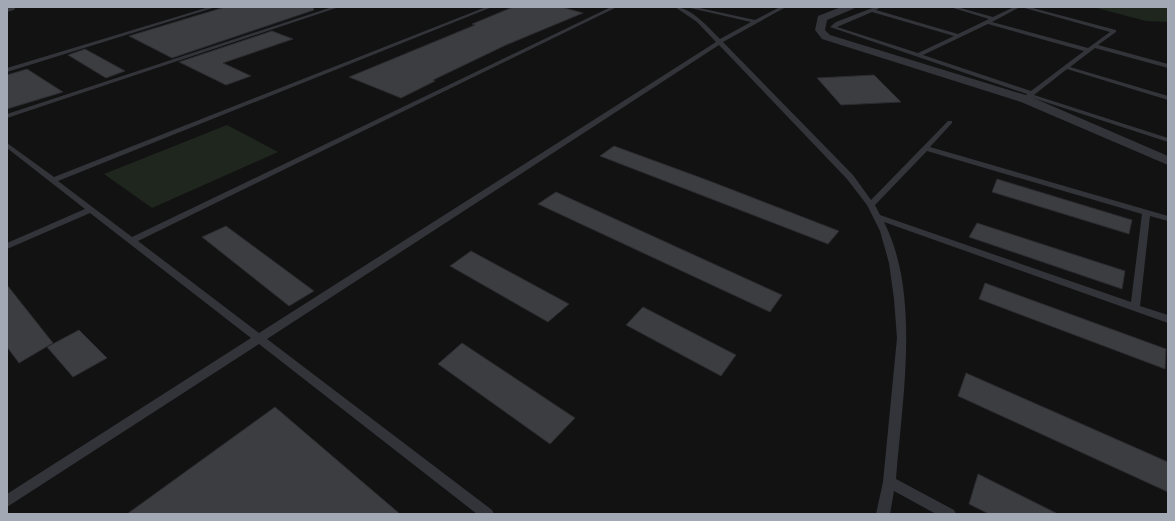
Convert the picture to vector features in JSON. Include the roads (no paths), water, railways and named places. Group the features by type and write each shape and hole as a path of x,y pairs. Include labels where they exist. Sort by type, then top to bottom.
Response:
{"street":[{"path":"850,7 822,18 820,30 826,37 1028,96 1168,161"}],"lane":[{"path":"7,70 214,7"},
{"path":"7,116 337,7"},
{"path":"53,180 490,7"},
{"path":"132,240 615,7"},
{"path":"677,7 699,21 850,177 871,205 884,231 894,263 902,338 889,482 883,514"},
{"path":"688,7 756,22"},
{"path":"7,501 719,42 784,7"},
{"path":"879,7 834,27 919,55 1028,96 1168,140"},
{"path":"952,7 994,18"},
{"path":"919,55 1018,7"},
{"path":"1023,7 1114,31 1028,96"},
{"path":"872,10 959,36"},
{"path":"987,22 1088,50"},
{"path":"1094,46 1168,66"},
{"path":"1065,67 1168,98"},
{"path":"871,205 950,122"},
{"path":"7,145 487,514"},
{"path":"925,148 1168,219"},
{"path":"7,246 90,210"},
{"path":"1135,307 1146,213"},
{"path":"877,217 1168,319"},
{"path":"889,482 949,514"}]}
